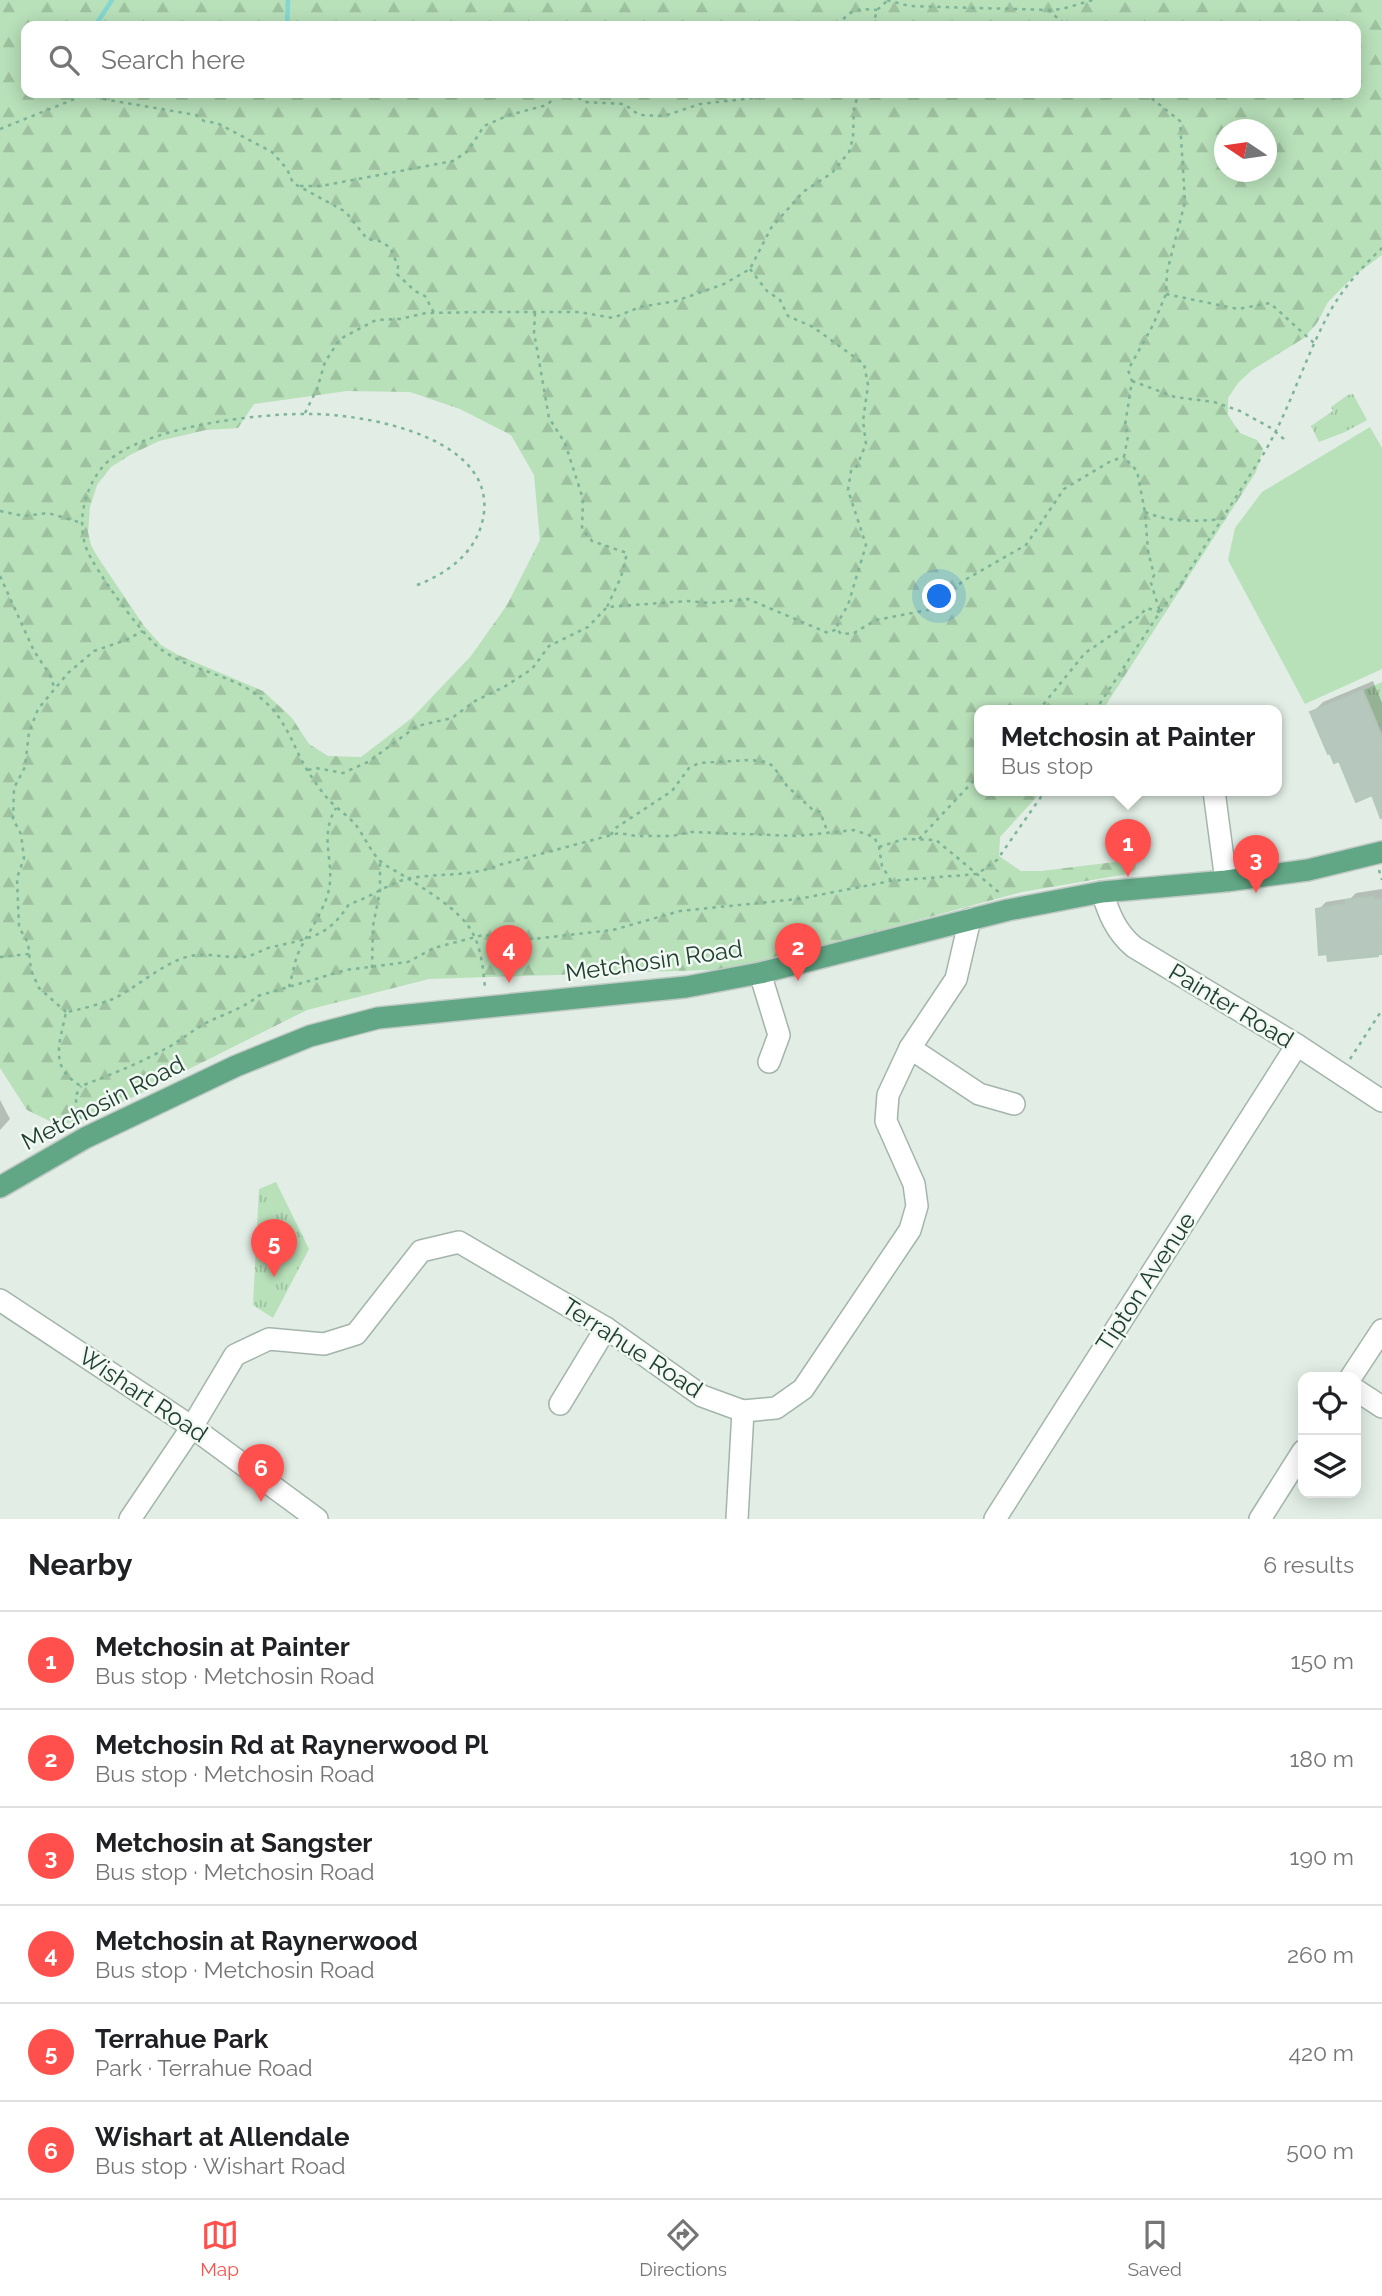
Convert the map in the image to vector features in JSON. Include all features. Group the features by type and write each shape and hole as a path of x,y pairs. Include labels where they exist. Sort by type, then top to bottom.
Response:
{"main road":[{"name":"Metchosin Road","path":"0,1186 85,1138 236,1066 310,1036 377,1018 686,987 760,973 1008,910 1102,892 1226,881 1308,870 1382,852"}],"street":[{"path":"1215,796 1226,881"},
{"name":"Painter Road","path":"1102,892 1109,914 1121,936 1134,947 1297,1045 1382,1101"},
{"name":"Terrahue Road","path":"130,1519 192,1427 235,1354 270,1339 324,1343 356,1334 421,1251 459,1242 606,1328 702,1396 743,1410 776,1408 803,1389 910,1230 917,1206 914,1184 886,1121 888,1096 910,1048 956,979 970,919"},
{"path":"760,973 779,1035 769,1062"},
{"name":"Tipton Avenue","path":"995,1519 1297,1045"},
{"path":"910,1048 979,1094 1014,1104"},
{"name":"Wishart Road","path":"2,1305 192,1427 317,1519"},
{"path":"560,1404 606,1328"},
{"path":"1354,1372 1382,1329"},
{"path":"1361,1393 1382,1407"},
{"path":"737,1519 743,1410"},
{"path":"1259,1519 1298,1459"}],"path":[{"path":"874,21 877,10 887,0 909,6 1048,10 1093,0"},
{"path":"842,21 848,12 860,8 877,10"},
{"path":"1048,10 1062,21"},
{"path":"0,129 75,98"},
{"path":"100,98 196,115 204,121 217,122 272,152 287,169 293,183 346,212 367,239 390,247 398,266 397,274 415,291 425,296 434,313"},
{"path":"300,186 321,186 453,161 468,151 484,126 509,115 547,105 554,98"},
{"path":"578,98 585,103 624,104 639,115 664,116 700,104 754,98"},
{"path":"305,414 317,389 325,362 340,339 376,320 434,313 535,312 579,312 613,318 640,307 676,301 724,284 750,269 771,228 803,192 832,173 849,152 857,98"},
{"path":"1124,457 1128,436 1125,425 1132,381 1128,370 1153,325 1166,294 1167,272 1185,202 1180,121 1151,98"},
{"path":"1099,705 1182,582 1276,433 1314,343 1346,286 1382,248"},
{"path":"750,269 767,291 780,300 788,316 813,327 864,364 868,385 863,421 866,444 856,468 851,471 848,490 866,545 848,605 838,622 837,629 841,634 854,633 876,620 928,610 963,581 1026,545 1064,489 1111,461 1124,457"},
{"path":"1166,294 1238,309 1270,303 1314,343"},
{"path":"307,771 316,768 344,773 368,762 417,726 452,718 475,701 532,669 549,646 588,626 607,607 621,577 627,553 592,541 582,529 583,499 565,443 549,418 534,332 535,312"},
{"path":"1132,381 1175,397 1214,402 1240,411 1271,428 1284,439"},
{"path":"417,586 453,566 477,538 484,517 484,506 476,475 455,452 425,437 358,419 305,414 196,426 151,439 117,454 99,471 85,502 82,523 88,553 152,642 172,656 244,686 261,698 279,717 307,771 336,807 355,823 380,860 428,891 466,922 475,937 482,962 486,1006"},
{"path":"1124,457 1137,471 1154,575 1151,583 1160,612"},
{"path":"0,511 24,516 48,513 82,523"},
{"path":"1145,512 1161,519 1222,519"},
{"path":"0,576 55,690"},
{"path":"607,607 687,601 710,603 747,598 828,633 837,629"},
{"path":"1043,705 1085,653 1147,608 1160,612"},
{"path":"143,631 94,651 68,673 38,709 29,732 25,766 14,788 13,819 21,834 24,858 18,878 19,928 28,943 31,970 39,988 66,1012 116,998 184,957 215,954 244,958 270,947 295,944 329,928 340,919 349,904 368,899 408,878 482,873 499,865 619,833 636,836 672,836 691,832 797,836 854,830 874,837 879,847 882,866 891,881"},
{"path":"610,835 614,829 672,791 689,768 699,762 751,760 773,766 787,786 813,810 820,812 828,833"},
{"path":"919,839 974,780"},
{"path":"85,1138 75,1097 81,1086 131,1067 169,1047 183,1035 227,1012 248,1005 258,996 346,970 408,962 434,948 483,935 533,939 613,930 680,911 797,899 838,889 891,881 977,874 997,860 1042,796"},
{"path":"289,987 297,957 323,905 330,882 327,854 329,819 336,807"},
{"path":"879,847 904,839 936,840 1001,894 1008,910"},
{"path":"372,968 373,926 380,891 380,860"},
{"path":"0,957 29,954"},
{"path":"1340,1074 1382,1010"},
{"path":"66,1012 57,1055 68,1078 81,1086"}],"green space":[{"path":"0,0 1382,0 1382,255 1355,275 1328,302 1317,323 1304,338 1252,370 1238,383 1228,398 1228,415 1240,433 1257,440 1263,449 1256,472 1106,705 974,705 974,796 1037,796 1000,837 999,856 1021,871 1123,861 1136,864 1135,870 1127,874 1022,892 737,969 429,979 307,1010 107,1110 60,1126 27,1110 0,1068","holes":["347,391 410,392 460,409 511,435 534,475 540,540 507,605 471,656 412,718 361,757 328,756 309,744 292,718 263,691 178,655 161,645 144,626 91,545 88,532 90,507 97,485 111,467 130,455 159,441 206,430 238,428 254,404"]},
{"path":"1353,394 1367,420 1319,442 1311,426 1333,411 1331,407"},
{"path":"1370,427 1382,448 1382,669 1305,704 1228,560 1235,528 1262,492"},
{"path":"1382,682 1382,733 1364,690"},
{"path":"276,1182 309,1249 273,1318 253,1305 259,1189"}],"building":[{"path":"1362,691 1382,739 1381,819 1372,795 1356,802 1339,761 1334,763 1330,753 1328,754 1310,712"},
{"path":"1373,897 1373,900 1381,899 1382,954 1328,961 1327,954 1319,955 1316,909 1346,904 1346,900"}],"waterway":[{"path":"98,21 112,0"},
{"path":"287,21 288,0"}],"place":[{"name":"Metchosin at Painter","path":"1128,877"},
{"name":"Metchosin at Sangster","path":"1256,893"},
{"name":"Metchosin Rd at Raynerwood Pl","path":"798,981"},
{"name":"Metchosin at Raynerwood","path":"509,983"},
{"name":"Terrahue Park","path":"274,1277"},
{"name":"Wishart at Allendale","path":"261,1502"}]}
